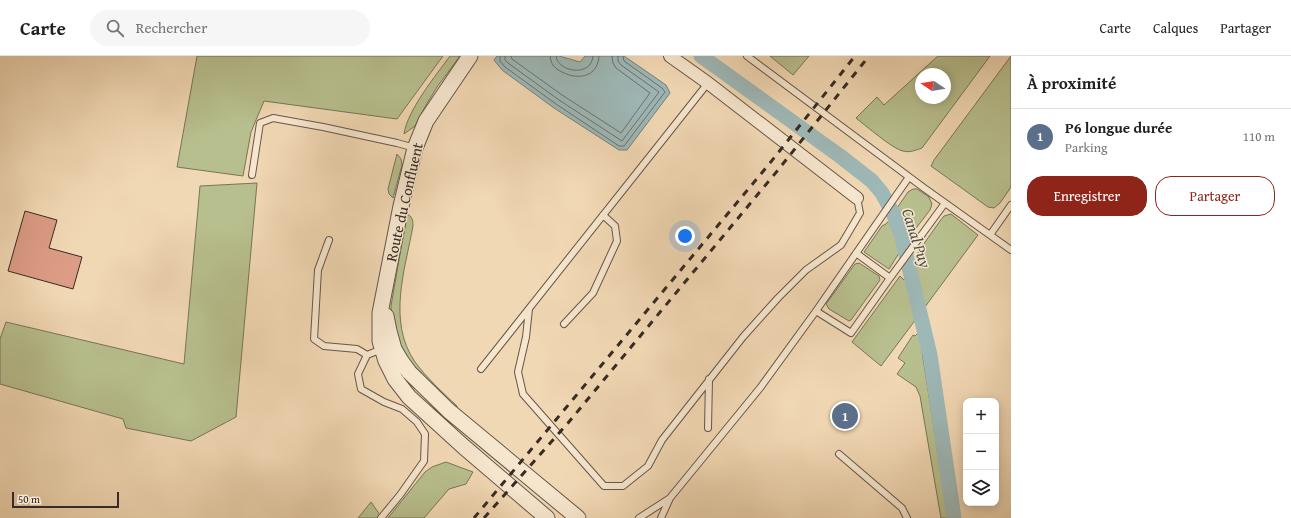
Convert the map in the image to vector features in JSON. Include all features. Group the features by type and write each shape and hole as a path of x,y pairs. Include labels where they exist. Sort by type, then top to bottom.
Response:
{"street":[{"name":"Route du Confluent","path":"385,291 401,206 415,148 426,121 470,56"},
{"path":"670,56 708,83 858,198"},
{"path":"385,291 380,313 380,341 386,361 394,379 409,397 458,442 547,518"},
{"path":"385,291 386,312 394,349 400,361 409,372 449,412 578,518"}],"lane":[{"path":"747,56 945,203 1011,250"},
{"path":"481,369 708,83"},
{"path":"252,175 260,124 273,118 331,128 415,148"},
{"path":"661,518 670,498 753,397 816,311 910,177"},
{"path":"529,309 526,337 518,372 523,394 604,486 623,486 648,466 662,440 709,379 743,337 778,298 806,270 842,246 860,213 858,198"},
{"path":"816,311 850,333 945,203"},
{"path":"990,234 1011,205"},
{"path":"564,324 593,293 617,240 616,226 603,215"},
{"path":"329,240 318,270 314,340 324,346 357,349 367,355"},
{"path":"856,253 890,278"},
{"path":"381,518 400,495 424,461 425,434 417,422 402,409 384,402 361,389 358,374 367,355 382,348"},
{"path":"708,428 709,379"},
{"path":"839,454 902,508 907,518"},
{"path":"639,518 670,498"}],"green space":[{"path":"197,56 443,56 397,119 264,101 251,132 243,176 177,167"},
{"path":"450,56 460,56 437,87 415,126 404,134 410,115 416,104"},
{"path":"770,56 809,56 793,75"},
{"path":"938,56 990,56 922,148 908,152 903,151 880,137 856,118 877,97 884,105 915,77 915,104 951,104 951,68 925,68"},
{"path":"1011,56 1011,187 1000,203 994,208 988,207 931,166"},
{"path":"397,154 401,159 402,165 393,198 389,194 388,189"},
{"path":"257,183 236,417 191,441 126,428 123,419 0,384 0,339 6,322 184,364 200,186"},
{"path":"913,189 917,189 929,197 932,204 930,210 907,240 897,208 908,192"},
{"path":"407,214 412,218 413,226 400,295 402,330 407,346 415,362 440,390 457,406 456,414 420,379 396,343 392,325 391,306"},
{"path":"951,214 978,235 922,311 913,269 920,257 918,252 944,216"},
{"path":"892,217 901,250 889,269 864,252 882,226"},
{"path":"859,263 879,276 880,280 849,321 829,309 826,304 855,264"},
{"path":"909,272 919,315 881,366 852,342 900,276 904,280"},
{"path":"919,332 948,518 941,518 920,396 916,387 897,374 905,363 898,358 913,335 915,336"},
{"path":"446,462 473,472 466,484 449,489 424,518 388,518 425,472 432,467"},
{"path":"371,502 380,515 377,518 358,518"}],"water":[{"path":"497,56 559,56 580,62 585,56 624,56 666,85 670,93 627,150 619,150 554,108 502,70 494,60"}],"building":[{"path":"25,211 57,220 49,248 82,257 73,289 8,271"}],"waterway":[{"name":"Canal Puy","path":"701,56 840,156 872,181 882,193 894,215 902,238 930,355 954,518"}],"railway":[{"path":"474,518 770,163 855,56"},
{"path":"484,518 568,423 778,170 869,56"}],"place":[{"name":"P6 longue durée","path":"845,416"}]}
